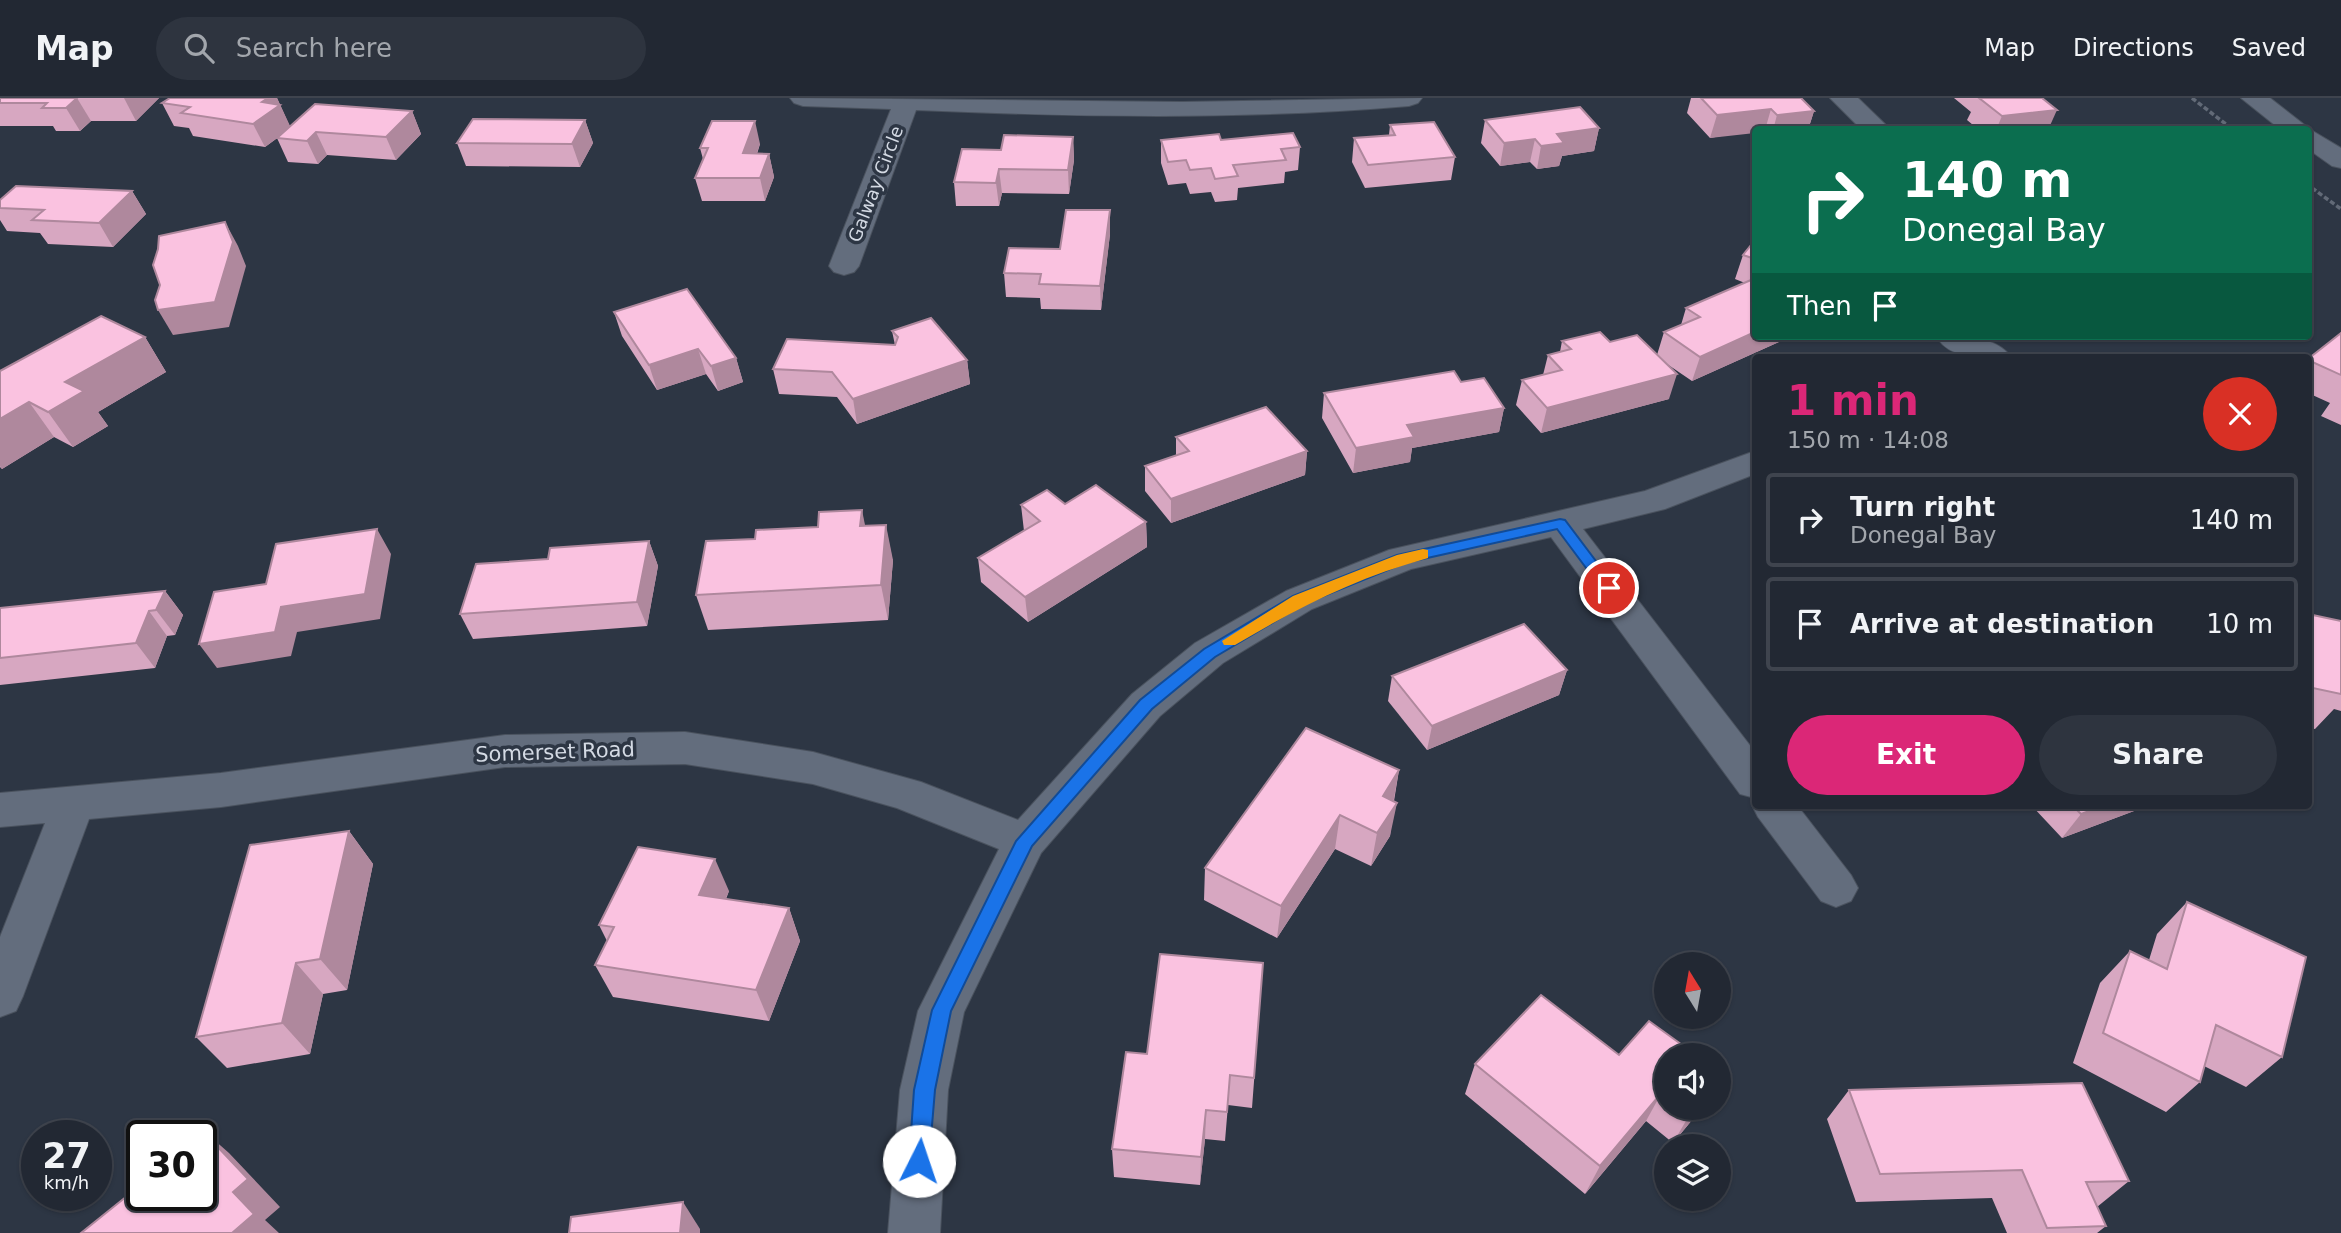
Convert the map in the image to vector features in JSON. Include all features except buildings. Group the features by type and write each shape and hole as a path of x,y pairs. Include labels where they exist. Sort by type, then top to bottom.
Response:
{"street":[{"path":"803,98 1206,110 1351,104 1409,98"},
{"path":"1843,98 1874,126"},
{"path":"2254,98 2292,126"},
{"name":"Galway Circle","path":"844,266 907,101"},
{"path":"2312,140 2341,160"},
{"path":"1946,344 1984,354"},
{"path":"914,1233 925,1090 941,1010 1025,841 1146,705 1209,653 1299,600 1402,559 1653,501 1752,463"},
{"path":"1560,524 1752,778"},
{"name":"Somerset Road","path":"0,810 221,790 505,751 685,748 813,768 906,794 1025,841"},
{"path":"0,996 74,803"},
{"path":"1776,809 1836,888"}],"path":[{"path":"2192,98 2229,126"},
{"path":"2312,188 2341,209"}],"slow traffic":[{"path":"1230,641 1299,600 1402,559 1423,554"}],"route":[{"path":"919,1161 925,1090 941,1010 1025,841 1146,705 1209,653 1299,600 1402,559 1560,524 1609,588"}]}
